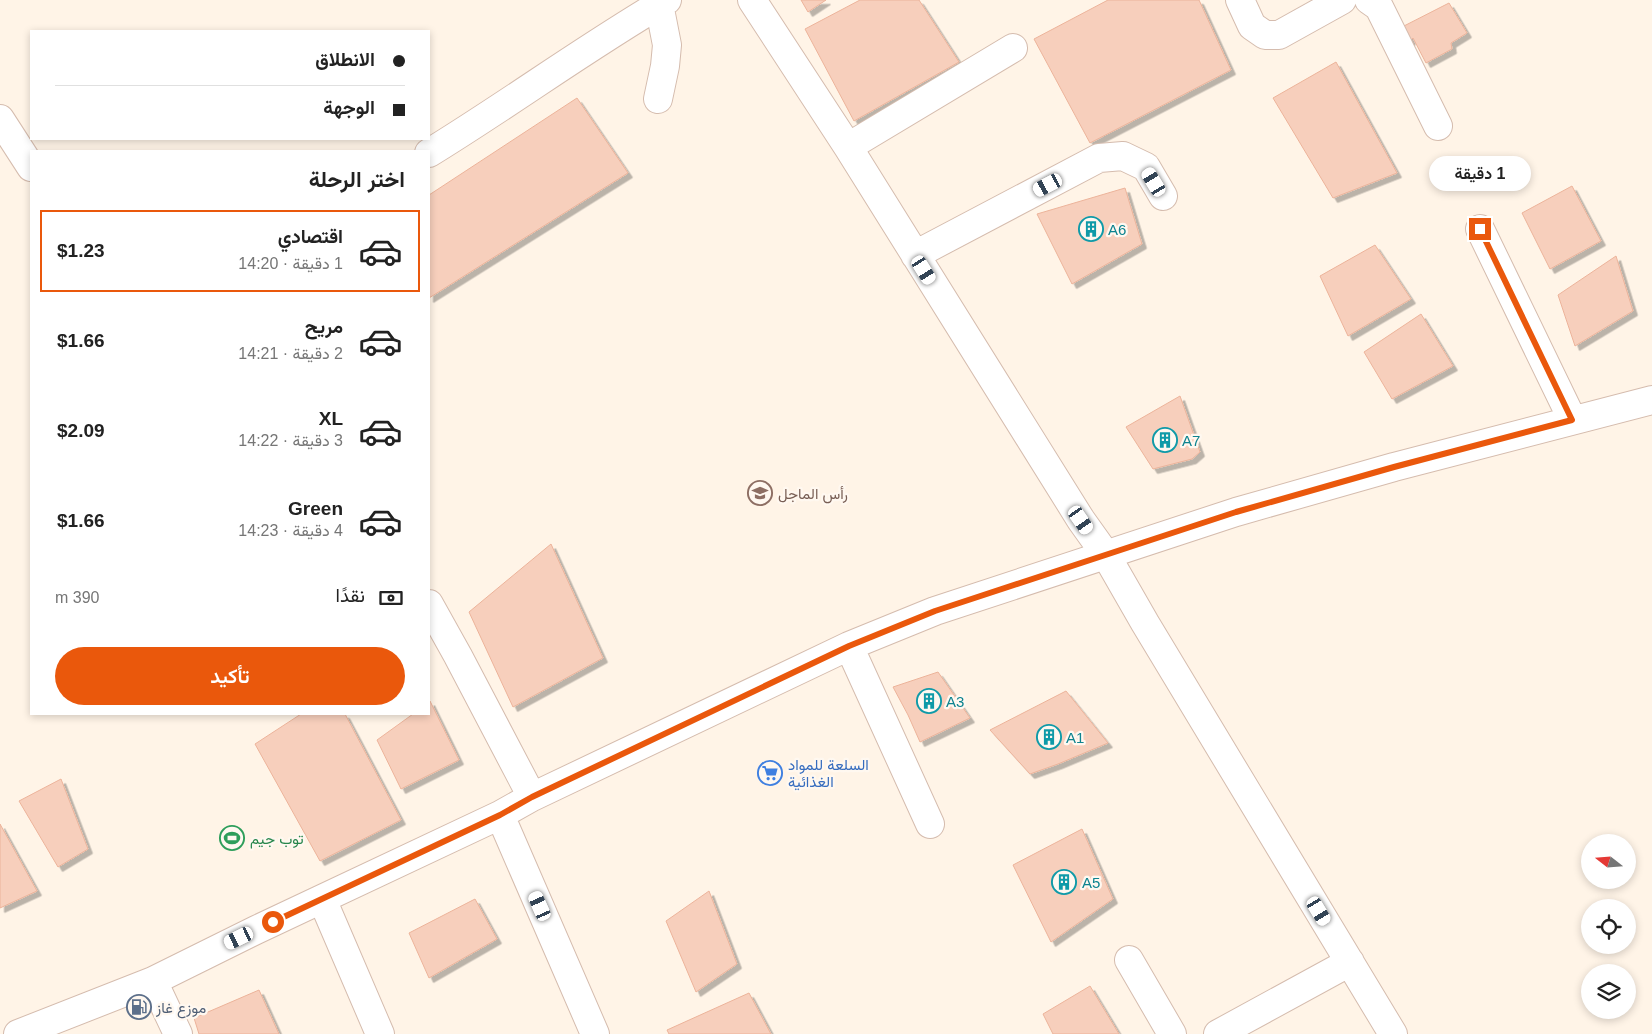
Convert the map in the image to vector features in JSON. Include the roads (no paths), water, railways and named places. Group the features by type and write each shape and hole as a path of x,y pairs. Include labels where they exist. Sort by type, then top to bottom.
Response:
{"street":[{"path":"752,0 848,147 1081,520 1106,555 1150,632 1393,1034"},
{"path":"1240,0 1252,26 1265,35 1279,35 1342,0"},
{"path":"1369,0 1379,7 1438,126"},
{"path":"430,153 663,2 667,45 658,99"},
{"path":"848,147 1013,48"},
{"path":"0,119 30,165"},
{"path":"915,255 1098,158 1123,156 1146,167 1163,196"},
{"path":"1480,229 1572,420"},
{"path":"18,1034 153,981 849,646 935,611 1236,512 1394,467 1652,400"},
{"path":"430,606 532,797"},
{"path":"849,646 930,824"},
{"path":"500,815 595,1034"},
{"path":"322,899 380,1034"},
{"path":"1130,960 1172,1034"},
{"path":"1218,1034 1350,962"},
{"path":"153,981 178,1034"}],"place":[{"name":"A6","path":"1091,229"},
{"name":"A7","path":"1165,440"},
{"name":"رأس الماجل","path":"760,493"},
{"name":"A3","path":"929,701"},
{"name":"A1","path":"1049,737"},
{"name":"السلعة للمواد الغذائية","path":"770,773"},
{"name":"توب جيم","path":"232,838"},
{"name":"A5","path":"1064,882"},
{"name":"موزع غاز","path":"139,1007"}]}
